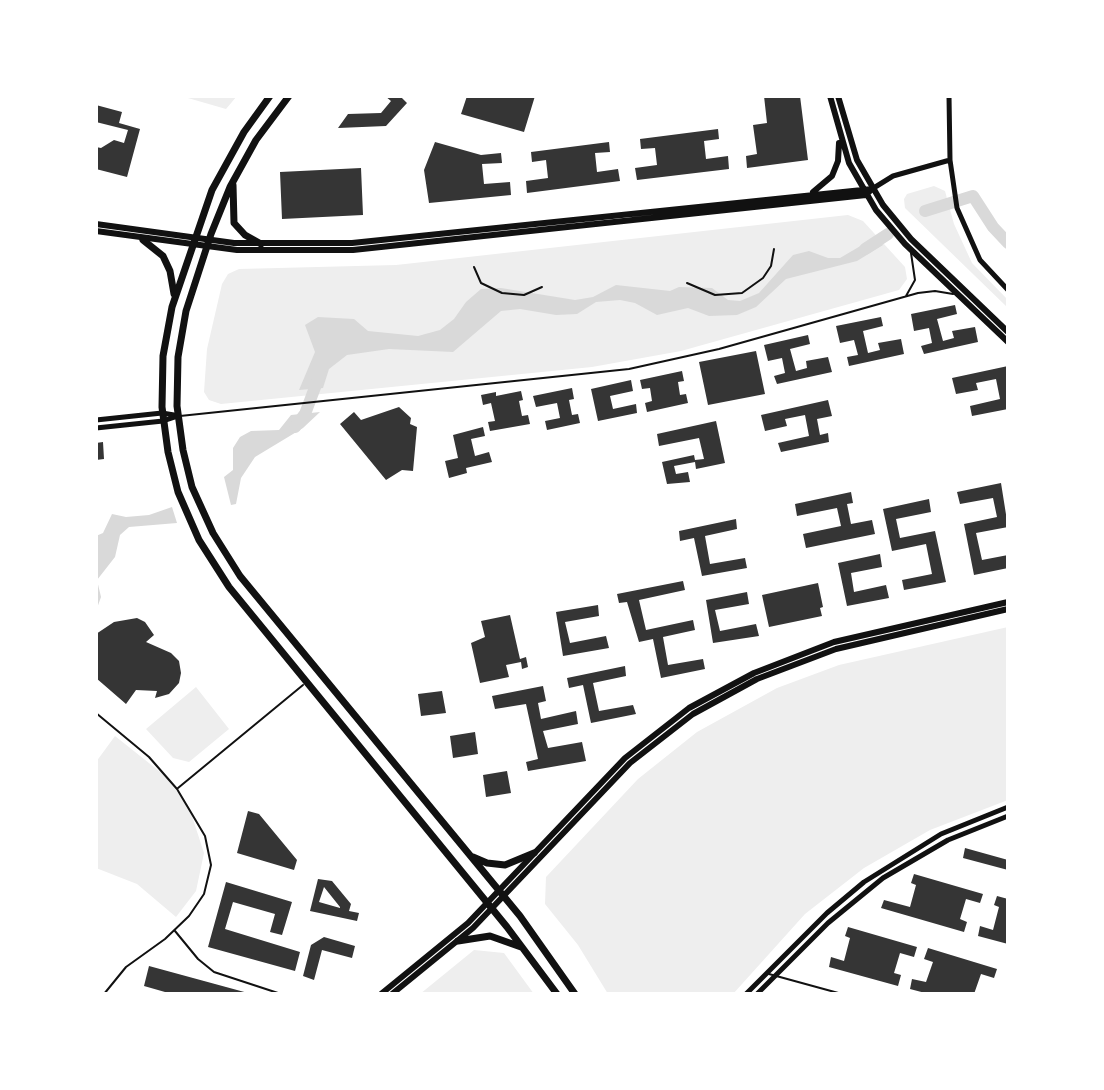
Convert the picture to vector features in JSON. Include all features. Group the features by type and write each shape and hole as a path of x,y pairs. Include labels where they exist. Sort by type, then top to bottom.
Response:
{"main road":[{"path":"270,96 228,157 192,242 174,300 165,343 163,417 174,479 199,540 229,587 490,906 557,994"},
{"path":"289,96 256,141 234,178 207,244 180,345 178,416 192,488 212,533 232,565 538,939 575,994"},
{"path":"830,96 839,134 864,192 908,247 1008,342"},
{"path":"838,96 850,143 872,189 911,239 1008,332"},
{"path":"809,195 827,182 835,169 839,134"},
{"path":"234,178 231,207 234,223 245,235 261,244"},
{"path":"96,224 207,244 303,251 385,248 872,189"},
{"path":"207,244 385,241 809,195 864,192"},
{"path":"96,232 143,240 192,242"},
{"path":"143,240 159,251 167,264 174,300"},
{"path":"501,894 534,853 636,748 690,708 741,680 834,642 1008,602"},
{"path":"392,994 458,941 630,763 703,708 757,679 836,649 1008,609"},
{"path":"466,852 481,861 499,865 518,862 534,853"},
{"path":"381,994 490,906"},
{"path":"458,941 490,936 524,949"}],"street":[{"path":"949,96 950,159 957,208 980,260 1008,290"},
{"path":"872,189 892,176 950,159"},
{"path":"96,420 178,416"},
{"path":"96,428 163,417"},
{"path":"746,994 827,913 881,870 941,834 1008,807"},
{"path":"757,994 828,923 883,878 948,840 1008,816"}],"lane":[{"path":"905,297 913,286 916,274 908,247"},
{"path":"178,416 629,369 719,349 905,297 935,291 960,297"},
{"path":"177,789 307,682"},
{"path":"96,713 149,757 177,789 205,836 211,865 202,898 175,931 126,967 104,994"},
{"path":"175,931 198,959 214,972 281,994"},
{"path":"766,974 842,994"}],"path":[{"path":"687,283 715,295 742,293 764,278 771,266 774,249"},
{"path":"474,267 481,282 502,293 523,295 542,287"}],"shaded area":[{"path":"181,96 237,96 226,109"},
{"path":"934,186 945,191 954,224 972,263 1008,300 1008,308 905,208 904,199 907,194"},
{"path":"848,215 863,221 905,267 907,279 899,290 681,351 592,367 221,404 209,400 204,392 207,349 222,284 228,274 239,269 396,265"},
{"path":"874,238 883,245 857,261 786,279 756,307 737,315 709,316 688,308 657,315 635,303 620,300 596,302 577,314 556,315 520,309 501,311 453,352 389,349 347,355 329,369 323,388 299,390 315,352 305,325 318,317 354,319 368,331 418,336 440,330 454,319 466,302 481,289 501,288 575,300 593,297 616,285 670,291 679,287 712,288 728,300 740,301 759,293 793,255 809,251 828,258 840,258"},
{"path":"320,412 303,428 255,457 241,478 236,504 231,505 224,477 233,470 233,448 240,437 251,431 279,430 291,415"},
{"path":"172,507 177,523 129,527 120,535 115,557 97,580 101,597 96,611 96,536 103,533 112,514 126,517 149,515"},
{"path":"1008,627 1008,800 930,830 864,868 805,914 733,994 608,994 578,945 545,904 546,877 638,779 697,732 777,688 839,665"},
{"path":"196,687 229,729 189,762 173,758 146,729"},
{"path":"115,736 164,775 189,807 204,853 196,891 176,917 137,884 96,868 96,762"},
{"path":"474,950 504,953 534,994 420,994"}],"building":[{"path":"385,96 400,96 407,103 386,126 338,128 348,114 381,113 391,101"},
{"path":"467,96 535,96 524,132 461,114"},
{"path":"764,96 800,96 808,160 747,168 746,156 757,154 753,125 767,123"},
{"path":"96,105 122,112 119,123 140,129 127,177 96,169 96,147 101,148 114,140 124,143 128,130 96,122"},
{"path":"718,129 719,139 704,141 706,159 728,156 729,169 637,180 635,168 657,165 655,148 641,149 640,139"},
{"path":"435,142 481,155 501,153 502,163 482,164 484,184 510,182 511,195 429,203 424,170"},
{"path":"609,142 610,152 595,153 597,172 618,169 620,181 527,193 526,181 548,178 546,160 532,162 531,152"},
{"path":"361,168 363,215 282,219 280,172"},
{"path":"955,305 957,314 937,319 943,341 954,338 952,331 975,327 978,342 924,354 921,346 932,343 929,328 914,331 911,314"},
{"path":"881,317 883,326 863,331 868,353 880,350 878,343 901,339 904,354 849,366 847,357 858,355 854,340 840,343 836,326"},
{"path":"808,335 810,344 790,349 796,371 807,368 806,361 828,357 832,372 777,384 774,376 785,373 782,358 768,361 764,345"},
{"path":"756,351 765,394 708,405 699,362"},
{"path":"1008,366 1008,409 972,416 970,406 1000,399 996,379 976,383 978,390 956,394 952,378"},
{"path":"682,371 684,381 678,382 680,395 686,394 688,403 647,412 645,403 652,401 650,388 642,389 640,380"},
{"path":"631,380 633,391 610,396 613,409 636,404 637,413 598,421 591,389"},
{"path":"572,388 574,399 569,400 572,415 578,414 580,423 547,430 545,421 560,418 557,403 536,407 533,396"},
{"path":"521,391 523,400 519,401 522,416 528,415 530,424 490,431 488,422 495,421 491,403 483,405 481,395 496,392 496,396"},
{"path":"828,400 832,416 817,419 820,435 828,433 829,442 781,452 778,443 809,436 805,415 785,419 787,426 765,431 761,415"},
{"path":"399,407 411,418 410,424 417,427 413,471 402,470 386,480 340,424 354,412 361,420"},
{"path":"716,421 725,463 696,469 695,462 674,466 676,474 688,472 690,482 667,484 662,462 694,455 695,460 704,459 699,438 659,446 657,434"},
{"path":"483,427 485,436 471,439 475,456 489,452 492,462 466,468 467,473 449,478 445,461 458,458 453,435"},
{"path":"103,442 104,459 96,460 96,443"},
{"path":"1001,483 1008,527 976,533 982,560 1008,555 1008,568 974,575 964,524 997,517 993,498 960,504 957,492"},
{"path":"851,492 853,503 847,504 851,524 872,520 875,534 806,548 803,534 841,526 837,508 797,516 795,504"},
{"path":"929,499 931,512 896,519 900,538 935,531 946,582 904,590 902,580 932,574 926,544 892,551 883,509"},
{"path":"736,519 737,529 705,536 710,564 745,558 747,568 702,576 694,538 680,541 679,531"},
{"path":"880,554 882,567 851,573 854,592 886,585 889,598 847,606 838,563"},
{"path":"683,581 685,590 639,600 646,630 693,620 695,630 663,637 668,665 703,659 705,669 661,678 653,639 639,642 627,602 619,603 617,594"},
{"path":"818,583 822,616 769,627 762,595"},
{"path":"747,592 749,604 715,610 720,631 756,624 759,636 713,643 706,600"},
{"path":"598,605 599,616 565,622 570,643 606,636 609,648 563,656 556,612"},
{"path":"510,615 520,659 526,657 528,667 522,669 521,662 506,665 509,677 480,683 471,643 485,637 481,621"},
{"path":"137,618 145,622 154,635 146,642 171,653 179,661 181,673 179,683 169,694 155,698 157,691 136,690 126,704 96,678 96,634 114,622"},
{"path":"625,666 626,676 593,683 599,711 633,705 636,714 591,723 583,685 569,688 567,678"},
{"path":"543,686 546,701 538,703 541,719 576,711 578,724 543,731 548,748 582,742 586,761 528,771 526,762 538,759 526,704 495,709 492,696"},
{"path":"442,691 446,713 421,716 418,694"},
{"path":"475,732 478,754 453,758 450,736"},
{"path":"507,771 511,793 486,797 483,775"},
{"path":"248,811 259,814 297,860 294,870 237,853"},
{"path":"965,848 1008,860 1008,870 963,858"},
{"path":"914,874 983,894 980,903 966,899 960,919 967,922 964,932 881,908 884,900 910,907 916,885 911,883"},
{"path":"318,879 332,881 351,904 349,911 359,913 357,921 310,911","holes":["324,887 340,907 319,902"]},
{"path":"226,882 292,902 282,935 270,932 275,914 233,902 225,929 300,952 295,971 208,947"},
{"path":"997,896 1008,899 1008,944 978,936 980,926 993,930 999,907 994,905"},
{"path":"848,927 917,947 914,957 900,953 894,973 901,975 898,986 829,967 831,957 844,961 850,938 845,936"},
{"path":"324,937 355,946 352,958 322,950 314,980 303,976 311,945"},
{"path":"928,948 997,969 994,978 981,974 974,994 929,994 910,989 912,979 926,982 933,962 924,959"},
{"path":"149,966 248,994 172,994 144,986"}],"waterway":[{"path":"925,211 973,196 993,227 1008,243"},
{"path":"865,249 888,234"},
{"path":"295,427 305,414 320,374"}]}
